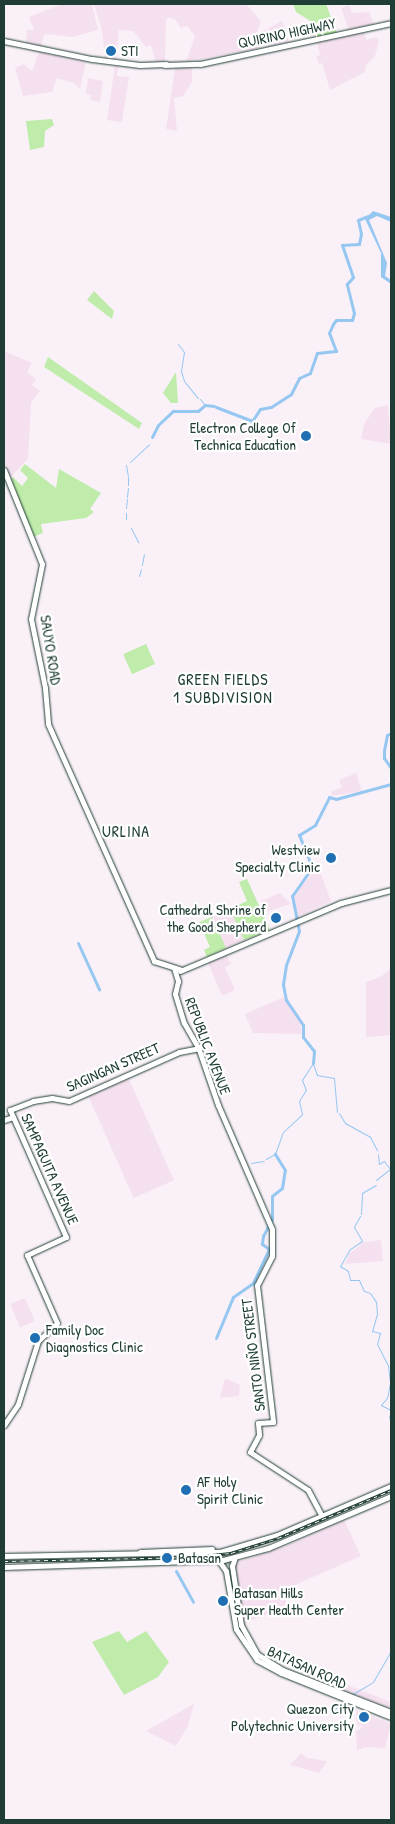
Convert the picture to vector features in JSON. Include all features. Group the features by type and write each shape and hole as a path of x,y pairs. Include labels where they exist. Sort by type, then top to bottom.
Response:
{"main road":[{"name":"QUIRINO HIGHWAY","path":"4,41 92,59 187,65 391,23"},
{"name":"SAUYO ROAD","path":"4,470 42,564 31,624 44,686 45,716 154,961 175,971"},
{"path":"175,971 185,970 297,920 345,901 391,888"},
{"name":"REPUBLIC AVENUE","path":"175,971 175,995 186,1026 199,1048 218,1105 270,1223 272,1254 257,1285"},
{"name":"SAGINGAN STREET","path":"10,1110 33,1101 52,1098 69,1101 180,1052 199,1048"},
{"name":"SAMPAGUITA AVENUE","path":"4,1425 18,1404 37,1343 57,1323 27,1255 66,1237 10,1110"},
{"path":"4,1120 13,1117"},
{"name":"SANTO NIÑO STREET","path":"257,1285 273,1422 258,1423 259,1435 250,1452 308,1490 322,1516"},
{"path":"4,1556 220,1552 246,1546 391,1486"},
{"path":"4,1567 221,1560 249,1554 391,1496"},
{"path":"246,1546 243,1552 249,1554"},
{"path":"123,1554 212,1549"},
{"path":"220,1552 224,1555 221,1560"},
{"path":"94,1554 99,1558 95,1565"},
{"path":"110,1554 107,1561 111,1565"},
{"name":"BATASAN ROAD","path":"235,1557 229,1567 236,1629 254,1657 273,1670 374,1713 391,1717"},
{"path":"221,1560 229,1567"},
{"name":"BATASAN ROAD","path":"229,1567 239,1626 257,1654 271,1664 391,1712"}],"shaded area":[{"path":"62,4 92,4 98,30 73,37 44,34 41,47 26,42 27,30 34,30 29,17"},
{"path":"94,4 246,4 261,21 254,40 258,40 260,48 186,62 195,36 187,26 181,28 175,19 169,18 166,19 165,62 156,62 151,45 146,47 133,31 119,30 116,60 105,58 102,30"},
{"path":"349,5 352,13 369,12 374,24 349,30 341,8"},
{"path":"282,21 289,42 266,47 259,33"},
{"path":"364,32 366,40 376,37 379,41 375,56 366,65 365,72 330,90 322,63 319,64 316,56 320,55 317,42"},
{"path":"39,52 86,62 80,89 74,83 57,78 52,92 23,96 15,68 24,64 32,71"},
{"path":"115,65 118,66 117,76 129,77 122,122 107,120"},
{"path":"192,67 192,82 183,96 174,98 177,131 166,129 175,68"},
{"path":"88,78 103,81 100,102 91,100 91,95 86,94"},
{"path":"4,351 32,363 27,372 36,379 32,385 40,391 31,403 28,459 9,479 4,464"},
{"path":"388,405 391,444 361,439 364,424 375,408"},
{"path":"356,773 362,791 332,796 331,792 342,787 339,780"},
{"path":"315,871 320,872 331,901 297,917 292,904 295,892"},
{"path":"280,893 291,904 265,912 261,901"},
{"path":"230,909 244,940 226,948 212,917"},
{"path":"226,955 231,964 225,967 235,990 222,996 208,963"},
{"path":"391,968 391,1035 366,1037 366,982 382,976"},
{"path":"284,997 299,1015 302,1034 253,1033 245,1014"},
{"path":"128,1077 174,1180 134,1198 88,1095"},
{"path":"381,1240 383,1261 345,1264 349,1254 364,1242"},
{"path":"25,1298 35,1321 20,1327 10,1304"},
{"path":"225,1378 240,1385 239,1396 220,1398"},
{"path":"344,1520 361,1556 286,1589 286,1606 243,1624 234,1567 237,1562 284,1547"},
{"path":"345,1684 391,1702 391,1708 343,1690"},
{"path":"194,1704 188,1726 176,1746 146,1731"},
{"path":"356,1710 391,1724 385,1748 365,1747 357,1751 356,1730 360,1730 362,1726 357,1725"},
{"path":"301,1753 307,1758 327,1761 319,1773 290,1765"}],"green space":[{"path":"293,4 326,4 337,33 316,37 312,22 296,12"},
{"path":"52,119 54,125 45,131 44,147 30,150 26,121"},
{"path":"94,291 114,311 112,319 87,300"},
{"path":"48,357 142,423 139,429 44,367"},
{"path":"176,372 178,403 171,403 163,393"},
{"path":"25,464 56,488 59,469 101,493 90,509 94,512 86,518 41,524 43,533 33,537 8,482 13,477 22,486 28,478 20,470"},
{"path":"146,644 155,664 132,674 123,654"},
{"path":"247,879 270,930 244,940 230,909 247,901 239,882"},
{"path":"212,917 226,948 207,957 204,950 210,947 199,922"},
{"path":"119,1631 127,1642 146,1631 169,1662 158,1677 124,1695 92,1642"}],"water":[{"path":"373,211 391,217 391,222 377,216 369,220 387,263 385,276 391,280 391,284 381,277 381,253 365,219"}],"waterway":[{"path":"216,407 252,421 260,409 271,407 291,394 299,378 310,373 317,353 336,351 329,333 333,324 336,320 352,320 354,313 347,284 353,277 342,245 359,244 361,234 358,220 368,216"},
{"path":"178,344 184,352 181,371 184,381 198,398"},
{"path":"200,399 205,405"},
{"path":"152,437 158,425 173,411 198,411 205,405 214,406"},
{"path":"130,462 149,444"},
{"path":"126,465 128,476"},
{"path":"128,477 128,485"},
{"path":"127,497 128,488"},
{"path":"126,508 127,499"},
{"path":"126,513 126,519"},
{"path":"131,528 138,542"},
{"path":"142,565 144,554"},
{"path":"139,576 141,569"},
{"path":"391,733 387,735 384,750 384,758 391,768"},
{"path":"313,1063 314,1051 303,1037 303,1025 286,1000 283,984 286,965 299,931 292,896 312,867 299,835 315,825 329,797 336,799 391,784"},
{"path":"78,943 99,989"},
{"path":"266,1159 275,1154 283,1132 302,1114 299,1101 306,1090 302,1080 313,1063"},
{"path":"313,1064 317,1075 334,1078 337,1112"},
{"path":"339,1113 345,1123 370,1137 377,1150"},
{"path":"216,1338 233,1297 253,1283 269,1249 262,1244 263,1236 272,1219 272,1196 282,1188 285,1170 275,1154"},
{"path":"376,1180 390,1169 384,1161 379,1164 378,1154"},
{"path":"251,1163 264,1161"},
{"path":"361,1214 362,1193 376,1185"},
{"path":"360,1216 354,1227 362,1241 350,1249 340,1266 348,1271 350,1280 359,1280 364,1291 370,1293 376,1302 377,1314 372,1331 380,1333 377,1344 388,1366 390,1383 387,1398 381,1405 391,1410"},
{"path":"391,1413 389,1417 391,1422"},
{"path":"176,1571 193,1602"},
{"path":"353,1694 373,1682 391,1651"},
{"path":"335,1709 347,1700"}],"tunnel":[{"path":"212,1549 224,1554 229,1570"}],"railway":[{"path":"4,1561 193,1557 231,1553 278,1538 391,1490"}],"place":[{"name":"STI","path":"111,51"},
{"name":"Electron College Of Technica Education","path":"306,436"},
{"name":"Westview Specialty Clinic","path":"331,858"},
{"name":"Cathedral Shrine of the Good Shepherd","path":"276,918"},
{"name":"Family Doc Diagnostics Clinic","path":"35,1338"},
{"name":"AF Holy Spirit Clinic","path":"186,1490"},
{"name":"Batasan","path":"167,1558"},
{"name":"Batasan Hills Super Health Center","path":"223,1601"},
{"name":"Quezon City Polytechnic University","path":"364,1717"}],"district":[{"name":"GREEN FIELDS 1 SUBDIVISION","path":"223,688"},
{"name":"URLINA","path":"126,831"}]}
